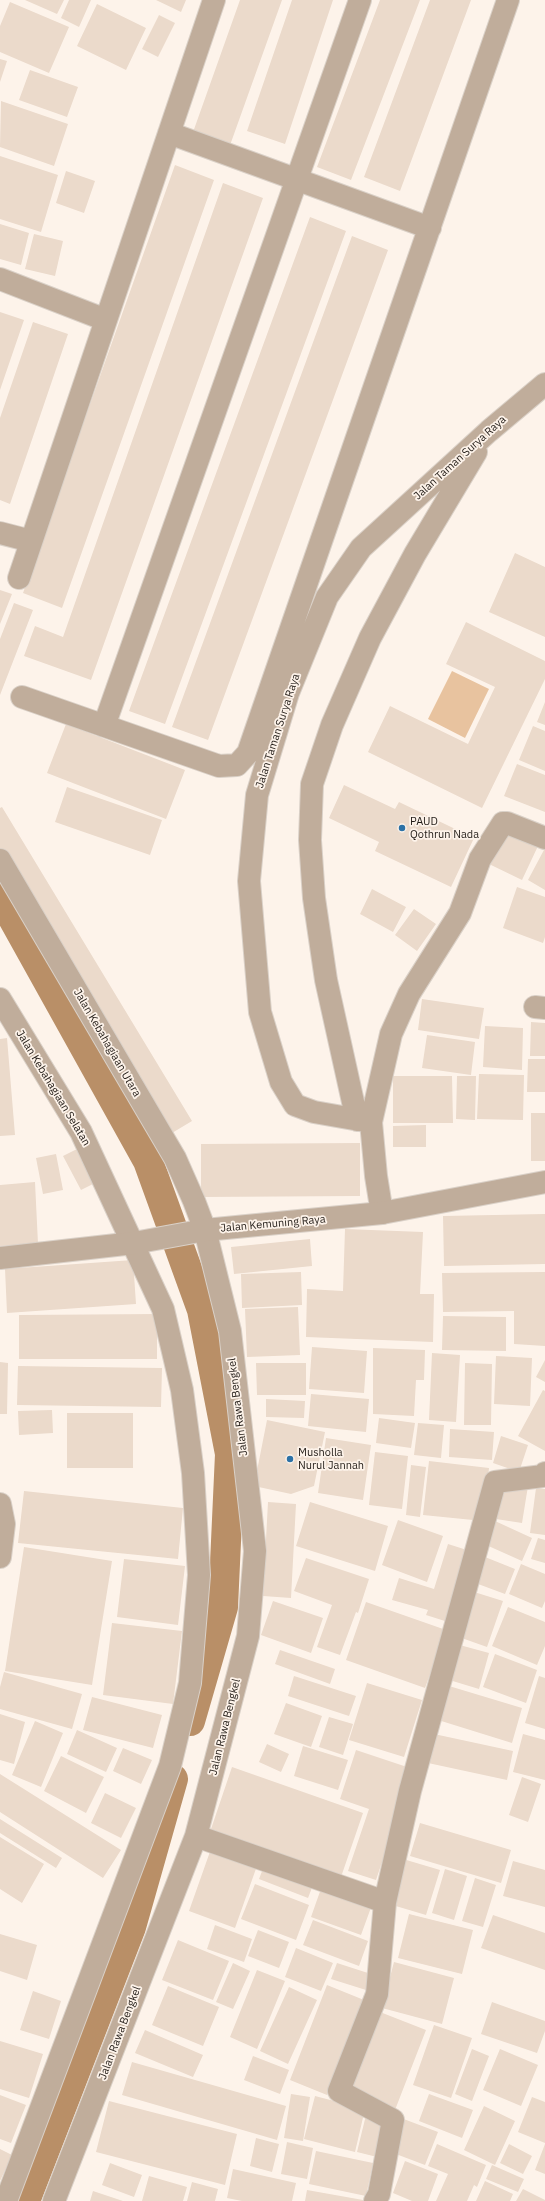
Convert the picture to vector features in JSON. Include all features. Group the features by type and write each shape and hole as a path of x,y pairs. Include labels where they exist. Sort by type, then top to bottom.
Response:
{"street":[{"path":"18,578 214,0"},
{"path":"104,726 360,0"},
{"path":"22,697 219,766 237,765 248,753 508,0"},
{"path":"169,134 430,228"},
{"path":"0,280 106,320"},
{"name":"Jalan Taman Surya Raya","path":"364,1121 314,1112 295,1105 281,1082 260,1012 249,881 257,795 288,693 327,597 361,548 489,431 545,384"},
{"path":"382,1213 376,1176 364,1121 326,980 314,898 310,840 312,784 332,725 370,638 415,554 489,431"},
{"path":"0,533 31,541"},
{"path":"364,1121 391,1034 409,994 460,913 480,859 503,823 507,822 545,838"},
{"name":"Jalan Kebahagiaan Utara","path":"0,860 174,1158 200,1231"},
{"name":"Jalan Kebahagiaan Selatan","path":"0,999 81,1132 143,1241"},
{"name":"Jalan Kemuning Raya","path":"0,1258 143,1241 200,1231 382,1213 545,1182"},
{"name":"Jalan Rawa Bengkel","path":"54,2201 196,1836 248,1636 255,1551 230,1331 200,1231"},
{"path":"6,2201 170,1766 190,1682 199,1574 193,1473 182,1390 163,1309 143,1241"},
{"path":"375,2201 379,2194 393,2120 339,2090 377,1994 385,1902 410,1791 495,1482 543,1476 545,1473"},
{"path":"0,1504 4,1524 0,1557"},
{"path":"196,1836 385,1902"}],"shaded area":[{"path":"452,671 489,689 465,738 428,719"}],"building":[{"path":"25,0 64,0 57,14"},
{"path":"69,0 91,0 79,27 61,18"},
{"path":"156,0 186,0 181,12"},
{"path":"240,0 282,0 229,148 192,135"},
{"path":"292,0 333,0 285,144 247,131"},
{"path":"380,0 420,0 351,180 317,167"},
{"path":"430,0 471,0 400,191 364,177"},
{"path":"10,2 69,27 49,73 0,52 0,26"},
{"path":"97,4 146,28 126,70 77,46"},
{"path":"159,15 175,23 158,57 142,49"},
{"path":"0,59 7,61 0,82"},
{"path":"30,70 78,87 67,117 19,100"},
{"path":"1,101 68,124 54,166 0,147"},
{"path":"0,156 58,175 41,232 0,219"},
{"path":"175,165 214,180 62,608 23,593"},
{"path":"66,171 95,181 84,213 56,203"},
{"path":"223,183 263,198 91,680 24,656 35,626 63,637"},
{"path":"310,217 346,231 165,724 129,711"},
{"path":"0,224 29,233 21,265 0,259"},
{"path":"34,234 63,241 55,276 25,269"},
{"path":"352,236 388,250 208,740 172,727"},
{"path":"0,312 24,320 0,390"},
{"path":"33,322 68,334 10,504 0,500 0,418"},
{"path":"515,553 545,567 545,637 489,612"},
{"path":"0,590 12,594 0,624"},
{"path":"14,603 33,610 0,695 0,639"},
{"path":"466,622 545,661 545,679 482,808 368,752 390,706 468,744 495,687 446,664"},
{"path":"545,702 545,725 537,722"},
{"path":"66,724 185,770 166,819 47,773"},
{"path":"533,726 545,731 545,771 519,760"},
{"path":"517,764 545,775 545,812 504,796"},
{"name":"PAUD Qothrun Nada","path":"344,785 395,809 399,802 474,838 451,887 375,851 379,842 329,818"},
{"path":"67,787 162,820 150,855 55,822"},
{"path":"2,807 192,1121 172,1133 0,849 0,808"},
{"path":"505,830 538,846 522,880 489,864"},
{"path":"545,848 545,890 528,880"},
{"path":"517,887 545,897 545,937 543,943 503,928"},
{"path":"372,889 406,907 393,932 360,914"},
{"path":"414,909 436,924 417,951 395,935"},
{"path":"422,999 484,1008 479,1039 418,1030"},
{"path":"531,1022 545,1023 545,1056 530,1056"},
{"path":"485,1026 523,1028 522,1070 483,1067"},
{"path":"427,1035 475,1042 471,1075 422,1068"},
{"path":"7,1038 15,1135 0,1136 0,1039"},
{"path":"528,1059 545,1059 545,1092 527,1092"},
{"path":"479,1074 524,1075 523,1120 477,1119"},
{"path":"393,1076 452,1076 453,1123 393,1123"},
{"path":"457,1076 476,1076 475,1120 456,1119"},
{"path":"531,1113 545,1113 545,1161 531,1161"},
{"path":"426,1125 426,1147 393,1147 393,1126"},
{"path":"360,1143 360,1196 201,1197 201,1144"},
{"path":"81,1147 99,1181 81,1190 63,1156"},
{"path":"56,1154 63,1190 43,1194 36,1158"},
{"path":"35,1182 38,1244 0,1246 0,1185"},
{"path":"545,1214 545,1264 444,1266 443,1216"},
{"path":"345,1229 423,1232 420,1294 434,1294 433,1342 306,1337 307,1289 343,1291"},
{"path":"310,1239 312,1266 234,1274 231,1247"},
{"path":"133,1260 136,1304 7,1313 5,1269"},
{"path":"301,1272 302,1305 242,1308 241,1274"},
{"path":"545,1272 545,1346 514,1344 514,1311 443,1312 442,1273"},
{"path":"298,1307 300,1355 247,1357 245,1309"},
{"path":"157,1314 157,1359 19,1359 19,1315"},
{"path":"443,1316 506,1317 506,1351 442,1350"},
{"path":"312,1347 367,1351 364,1393 309,1389"},
{"path":"373,1348 425,1350 424,1380 416,1380 414,1416 373,1414"},
{"path":"432,1353 460,1355 456,1422 429,1420"},
{"path":"496,1356 532,1358 530,1406 494,1404"},
{"path":"545,1360 545,1382 536,1377"},
{"path":"0,1362 8,1363 7,1414 0,1414"},
{"path":"256,1363 306,1363 306,1395 257,1395"},
{"path":"465,1363 492,1364 491,1425 464,1425"},
{"path":"18,1366 162,1368 161,1407 17,1405"},
{"path":"543,1390 545,1391 545,1451 518,1436"},
{"path":"311,1394 369,1399 366,1432 308,1426"},
{"path":"266,1399 305,1401 304,1418 266,1417"},
{"path":"52,1410 53,1433 19,1435 18,1411"},
{"path":"67,1413 133,1413 133,1468 67,1468"},
{"path":"379,1418 415,1423 411,1448 376,1443"},
{"name":"Musholla Nurul Jannah","path":"267,1420 325,1432 314,1486 291,1494 254,1486"},
{"path":"418,1423 444,1425 441,1458 414,1455"},
{"path":"450,1429 494,1432 492,1460 449,1457"},
{"path":"501,1436 528,1445 519,1472 493,1463"},
{"path":"326,1438 371,1445 363,1500 318,1493"},
{"path":"375,1452 408,1456 402,1509 369,1505"},
{"path":"429,1461 489,1468 483,1521 423,1515"},
{"path":"411,1465 426,1467 420,1517 406,1515"},
{"path":"502,1482 528,1486 522,1523 496,1519"},
{"path":"536,1488 545,1489 545,1535 530,1533"},
{"path":"24,1491 183,1508 178,1559 18,1543"},
{"path":"268,1502 296,1504 291,1598 263,1596"},
{"path":"310,1502 388,1526 375,1571 296,1546"},
{"path":"398,1520 443,1536 427,1582 382,1565"},
{"path":"495,1521 532,1538 522,1561 484,1544"},
{"path":"538,1538 545,1540 545,1563 531,1559"},
{"path":"448,1544 470,1551 448,1622 426,1615 428,1610 392,1600 399,1578 434,1589"},
{"path":"24,1547 112,1561 92,1685 5,1671"},
{"path":"480,1555 515,1569 505,1594 470,1581"},
{"path":"306,1558 369,1579 358,1613 356,1612 340,1655 317,1647 332,1605 294,1591"},
{"path":"124,1559 185,1566 178,1625 117,1617"},
{"path":"521,1564 545,1574 545,1601 542,1608 509,1594"},
{"path":"471,1591 503,1601 487,1647 456,1636"},
{"path":"273,1601 323,1618 311,1653 261,1635"},
{"path":"366,1602 446,1630 425,1688 346,1660"},
{"path":"508,1607 545,1622 545,1646 537,1665 492,1646"},
{"path":"112,1623 182,1631 173,1704 103,1695"},
{"path":"456,1644 489,1653 479,1689 446,1679"},
{"path":"280,1650 335,1669 330,1684 275,1664"},
{"path":"495,1654 537,1670 526,1703 483,1687"},
{"path":"4,1672 82,1694 72,1729 0,1709 0,1687"},
{"path":"294,1676 356,1696 349,1716 288,1696"},
{"path":"539,1676 545,1678 545,1729 525,1723"},
{"path":"367,1683 422,1700 404,1757 349,1740"},
{"path":"449,1686 522,1708 512,1743 438,1720"},
{"path":"92,1697 162,1715 153,1748 83,1730"},
{"path":"286,1703 322,1716 311,1747 274,1734"},
{"path":"0,1714 25,1722 14,1764 0,1760"},
{"path":"329,1717 353,1724 343,1755 319,1747"},
{"path":"35,1721 63,1733 41,1787 12,1775"},
{"path":"77,1730 117,1748 106,1772 67,1754"},
{"path":"434,1734 513,1751 507,1780 428,1763"},
{"path":"523,1734 545,1740 545,1780 513,1772"},
{"path":"267,1744 289,1754 281,1772 259,1762"},
{"path":"303,1746 348,1760 338,1790 294,1776"},
{"path":"123,1748 152,1760 141,1784 113,1771"},
{"path":"356,1750 407,1767 395,1806 400,1808 376,1880 348,1871 369,1809 340,1799"},
{"path":"61,1756 104,1777 86,1813 44,1791"},
{"path":"232,1767 363,1813 341,1877 210,1832"},
{"path":"0,1774 121,1850 103,1878 0,1812"},
{"path":"522,1777 541,1784 528,1822 509,1815"},
{"path":"105,1793 136,1808 121,1838 91,1823"},
{"path":"0,1819 62,1858 56,1868 0,1833"},
{"path":"420,1823 511,1850 501,1883 410,1856"},
{"path":"0,1837 44,1864 22,1903 0,1889"},
{"path":"212,1846 258,1863 235,1928 189,1911"},
{"path":"403,1859 440,1870 426,1915 389,1904"},
{"path":"266,1861 315,1880 308,1898 259,1879"},
{"path":"513,1861 545,1870 545,1907 503,1896"},
{"path":"445,1869 467,1876 454,1920 432,1913"},
{"path":"475,1878 496,1885 483,1927 462,1921"},
{"path":"323,1883 373,1902 361,1935 311,1917"},
{"path":"255,1884 309,1905 296,1940 241,1919"},
{"path":"409,1914 473,1930 462,1974 398,1958"},
{"path":"493,1915 545,1933 545,1970 481,1948"},
{"path":"313,1920 368,1941 359,1966 303,1945"},
{"path":"215,1925 252,1939 244,1962 207,1949"},
{"path":"258,1930 289,1942 279,1968 248,1956"},
{"path":"0,1934 37,1945 27,1980 0,1971"},
{"path":"178,1940 229,1961 213,2000 162,1980"},
{"path":"296,1948 333,1963 321,1991 285,1977"},
{"path":"394,1962 454,1978 442,2024 382,2008"},
{"path":"233,1963 250,1971 233,2009 216,2002"},
{"path":"337,1963 371,1974 366,1990 331,1979"},
{"path":"257,1970 285,1981 257,2049 230,2037"},
{"path":"327,1985 364,2000 327,2095 290,2080"},
{"path":"168,1986 219,2007 203,2046 152,2025"},
{"path":"289,1987 317,2000 288,2064 260,2051"},
{"path":"33,1991 61,2001 49,2039 20,2030"},
{"path":"492,2002 545,2021 545,2031 537,2053 481,2034"},
{"path":"380,2012 426,2030 395,2110 349,2091"},
{"path":"434,2025 472,2038 451,2098 413,2085"},
{"path":"145,2030 203,2055 193,2077 135,2053"},
{"path":"0,2041 43,2054 29,2098 0,2089"},
{"path":"472,2049 489,2056 472,2101 455,2094"},
{"path":"500,2049 538,2065 521,2106 483,2090"},
{"path":"253,2056 289,2070 280,2094 244,2080"},
{"path":"132,2062 286,2106 277,2140 122,2095"},
{"path":"291,2094 310,2097 303,2141 284,2138"},
{"path":"429,2094 473,2110 462,2138 419,2121"},
{"path":"0,2095 26,2105 11,2143 0,2139"},
{"path":"315,2096 365,2109 355,2152 304,2139"},
{"path":"532,2097 545,2102 545,2143 518,2132"},
{"path":"109,2101 237,2134 225,2185 96,2152"},
{"path":"484,2106 515,2121 495,2165 464,2150"},
{"path":"366,2115 386,2120 377,2157 357,2152"},
{"path":"401,2118 438,2132 425,2165 388,2151"},
{"path":"256,2138 279,2144 272,2172 250,2166"},
{"path":"287,2142 313,2148 307,2179 281,2174"},
{"path":"437,2144 486,2165 477,2187 474,2185 467,2201 436,2201 448,2174 428,2166"},
{"path":"509,2144 532,2156 523,2174 500,2163"},
{"path":"545,2144 545,2174 535,2170"},
{"path":"0,2149 12,2155 0,2181"},
{"path":"316,2151 373,2163 366,2196 309,2184"},
{"path":"405,2161 438,2174 428,2201 412,2201 393,2193"},
{"path":"110,2163 142,2175 134,2197 102,2185"},
{"path":"492,2165 524,2179 518,2192 486,2179"},
{"path":"233,2169 296,2183 292,2201 242,2201 227,2198"},
{"path":"149,2176 187,2187 183,2201 142,2201"},
{"path":"485,2181 513,2194 510,2201 476,2201"},
{"path":"192,2182 218,2189 215,2201 187,2201"},
{"path":"523,2189 545,2200 545,2201 516,2201"},
{"path":"307,2190 363,2200 363,2201 305,2201"},
{"path":"93,2191 123,2201 90,2201"}],"waterway":[{"path":"0,895 148,1161 202,1310 230,1454 223,1607 190,1721"},
{"path":"25,2201 131,1927 173,1779"}],"place":[{"name":"PAUD Qothrun Nada","path":"402,828"},
{"name":"Musholla Nurul Jannah","path":"290,1459"}]}
